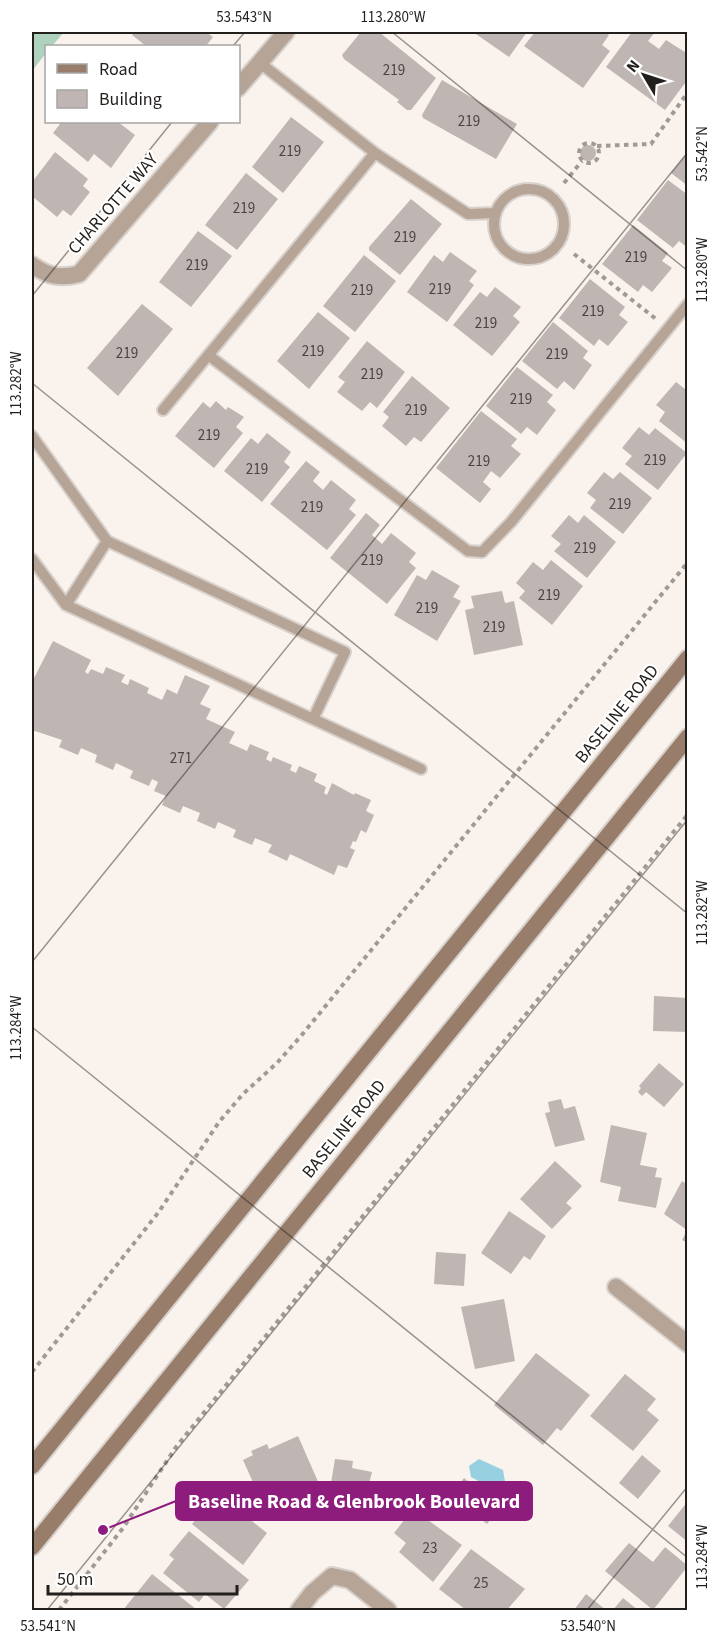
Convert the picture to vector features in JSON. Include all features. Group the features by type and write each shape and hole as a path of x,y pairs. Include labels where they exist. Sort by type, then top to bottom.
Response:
{"main road":[{"name":"BASELINE ROAD","path":"32,1466 687,658"},
{"name":"BASELINE ROAD","path":"32,1547 687,737"}],"street":[{"path":"240,86 286,32"},
{"name":"CHARLOTTE WAY","path":"32,265 44,273 62,278 79,274 209,123"},
{"path":"616,1287 687,1344"},
{"path":"299,1611 312,1593 332,1576 350,1580 388,1611"}],"lane":[{"path":"260,63 375,153 468,214 495,213"},
{"path":"163,410 375,153"},
{"path":"521,190 544,192 560,208 564,219 560,241 543,256 532,260 510,254 495,236 495,213 501,202 521,190"},
{"path":"208,355 468,551 482,552 512,522 687,304"},
{"path":"32,436 107,541 345,652 313,719"},
{"path":"66,605 107,541"},
{"path":"32,559 66,605 421,769"}],"path":[{"path":"597,146 598,158 589,163 582,161 579,155 581,145 591,142 597,146 651,144 687,92"},
{"path":"564,183 582,161"},
{"path":"574,254 669,329"},
{"path":"32,1372 159,1213 219,1122 243,1094 277,1063 301,1036 687,562"},
{"path":"59,1611 123,1528 176,1447 687,814"}],"green space":[{"path":"32,32 64,32 53,45 45,45 45,54 32,71"}],"water":[{"path":"479,1459 503,1470 506,1487 500,1499 493,1497 486,1485 471,1477 469,1466"}],"building":[{"path":"135,32 206,32 213,37 207,45 145,45 132,35"},
{"path":"361,32 379,32 436,78 411,110 407,110 397,102 399,100 344,59 342,55"},
{"path":"473,32 527,32 509,57"},
{"path":"535,32 604,32 609,35 602,45 610,51 583,88 524,46"},
{"path":"632,32 655,32 648,41 659,49 666,40 688,54 685,68 688,70 688,79 665,110 606,67"},
{"path":"442,80 517,124 496,159 423,118 422,115"},
{"path":"291,117 324,142 283,193 252,167"},
{"path":"58,123 119,123 135,135 111,168 94,154 88,162 53,133"},
{"path":"588,145 594,147 596,153 594,159 588,161 582,159 580,153 582,147"},
{"path":"55,152 88,179 83,186 90,192 71,216 63,210 57,217 32,196 32,179 33,181"},
{"path":"688,152 688,186 671,173"},
{"path":"246,173 278,199 237,250 205,225"},
{"path":"668,180 688,195 688,248 679,241 673,248 637,220"},
{"path":"411,199 442,224 400,275 369,250 369,247"},
{"path":"633,225 668,253 662,261 672,268 652,292 643,285 638,292 602,264"},
{"path":"198,231 232,256 191,307 159,282"},
{"path":"450,252 477,271 469,281 474,285 447,322 407,292 434,255 443,262"},
{"path":"364,255 396,281 355,332 323,306"},
{"path":"590,279 625,307 619,315 628,322 608,346 599,339 594,346 559,318"},
{"path":"495,287 521,307 513,316 520,322 492,356 453,325 480,292 487,297"},
{"path":"142,304 173,329 118,396 87,368"},
{"path":"318,312 350,338 309,389 277,361"},
{"path":"553,322 588,351 583,358 592,365 574,390 564,381 557,389 522,361"},
{"path":"367,341 405,372 377,408 370,402 362,411 337,392 345,382 338,377"},
{"path":"517,367 553,395 547,402 556,410 537,435 527,427 521,434 486,406"},
{"path":"412,376 450,408 421,442 414,437 406,446 382,426 389,417 383,412"},
{"path":"676,382 685,389 688,385 688,444 659,421 665,412 656,405"},
{"path":"216,401 226,410 228,407 244,417 236,427 243,433 214,468 175,436 203,402 210,408"},
{"path":"481,411 517,439 511,446 521,454 500,478 491,471 483,482 491,489 480,503 436,468"},
{"path":"639,427 649,435 655,428 687,453 658,490 625,464 632,456 622,448"},
{"path":"267,433 291,452 284,462 290,467 262,502 224,471 251,438 258,444"},
{"path":"306,461 320,472 313,481 323,490 331,480 356,500 349,509 356,515 327,550 270,504"},
{"path":"604,472 613,479 620,472 652,498 623,534 590,508 596,500 587,493"},
{"path":"366,513 380,525 372,535 382,544 391,533 416,553 409,562 416,568 387,604 330,558"},
{"path":"569,515 578,523 584,515 616,542 587,578 554,551 561,544 551,536"},
{"path":"551,560 583,586 552,625 519,598 525,591 516,583 533,562 543,570"},
{"path":"432,570 460,586 453,597 461,601 437,641 394,615 417,575 426,580"},
{"path":"502,591 505,603 514,601 523,645 474,655 465,610 474,608 471,596"},
{"path":"53,641 91,660 85,672 88,674 91,669 103,674 106,667 125,675 121,682 128,685 130,679 149,688 147,693 162,700 167,689 177,694 185,675 210,686 200,704 211,709 206,719 235,732 229,743 247,751 250,744 269,752 266,759 271,762 273,757 292,765 290,770 296,773 299,766 317,774 314,781 326,787 324,793 327,795 332,783 354,795 355,793 371,800 366,811 374,815 366,833 361,830 356,842 353,841 350,848 355,850 347,868 338,865 334,875 290,854 287,861 268,852 272,845 255,838 252,845 233,837 236,830 218,822 215,829 197,821 200,813 183,806 180,813 162,805 166,796 154,791 158,782 152,779 149,786 130,778 133,771 116,763 113,770 95,762 97,755 81,748 78,755 59,747 62,740 32,730 32,682"},
{"path":"654,996 688,998 688,1032 653,1031"},
{"path":"659,1063 684,1084 664,1107 646,1092 642,1096 638,1092 641,1088 639,1086"},
{"path":"561,1099 564,1109 575,1106 585,1140 555,1147 545,1113 550,1112 548,1102"},
{"path":"611,1125 647,1133 640,1165 657,1168 655,1177 662,1178 656,1208 618,1201 621,1187 600,1182"},
{"path":"555,1161 582,1186 566,1203 572,1208 552,1229 520,1199"},
{"path":"682,1181 688,1185 688,1243 682,1240 687,1230 664,1214"},
{"path":"509,1211 546,1236 530,1260 524,1256 511,1274 481,1253"},
{"path":"436,1252 466,1254 464,1286 434,1284"},
{"path":"504,1299 515,1361 475,1369 461,1307"},
{"path":"536,1353 590,1395 561,1431 557,1428 543,1445 494,1405"},
{"path":"625,1374 656,1399 647,1410 659,1420 633,1451 590,1416"},
{"path":"298,1436 327,1502 289,1514 279,1491 275,1498 265,1502 261,1500 243,1460 253,1455 251,1451 267,1444 269,1449"},
{"path":"642,1455 661,1471 638,1499 619,1483"},
{"path":"335,1459 353,1461 352,1468 372,1472 369,1484 395,1488 391,1514 353,1508 355,1503 344,1501 331,1483"},
{"path":"464,1478 500,1507 487,1524 451,1495"},
{"path":"226,1482 257,1507 248,1518 267,1533 243,1565 192,1524"},
{"path":"688,1501 688,1542 668,1526"},
{"path":"413,1509 462,1545 433,1582 399,1552 406,1543 394,1533"},
{"path":"189,1531 249,1580 224,1609 205,1594 199,1602 163,1573 174,1559 169,1555"},
{"path":"629,1543 653,1562 665,1547 688,1566 653,1610 605,1571"},
{"path":"471,1549 525,1589 507,1610 466,1610 439,1589"},
{"path":"152,1574 197,1610 123,1610"},
{"path":"586,1594 606,1610 574,1610"},
{"path":"623,1598 638,1610 613,1610"}],"place":[{"name":"Baseline Road & Glenbrook Boulevard","path":"103,1530"}]}
